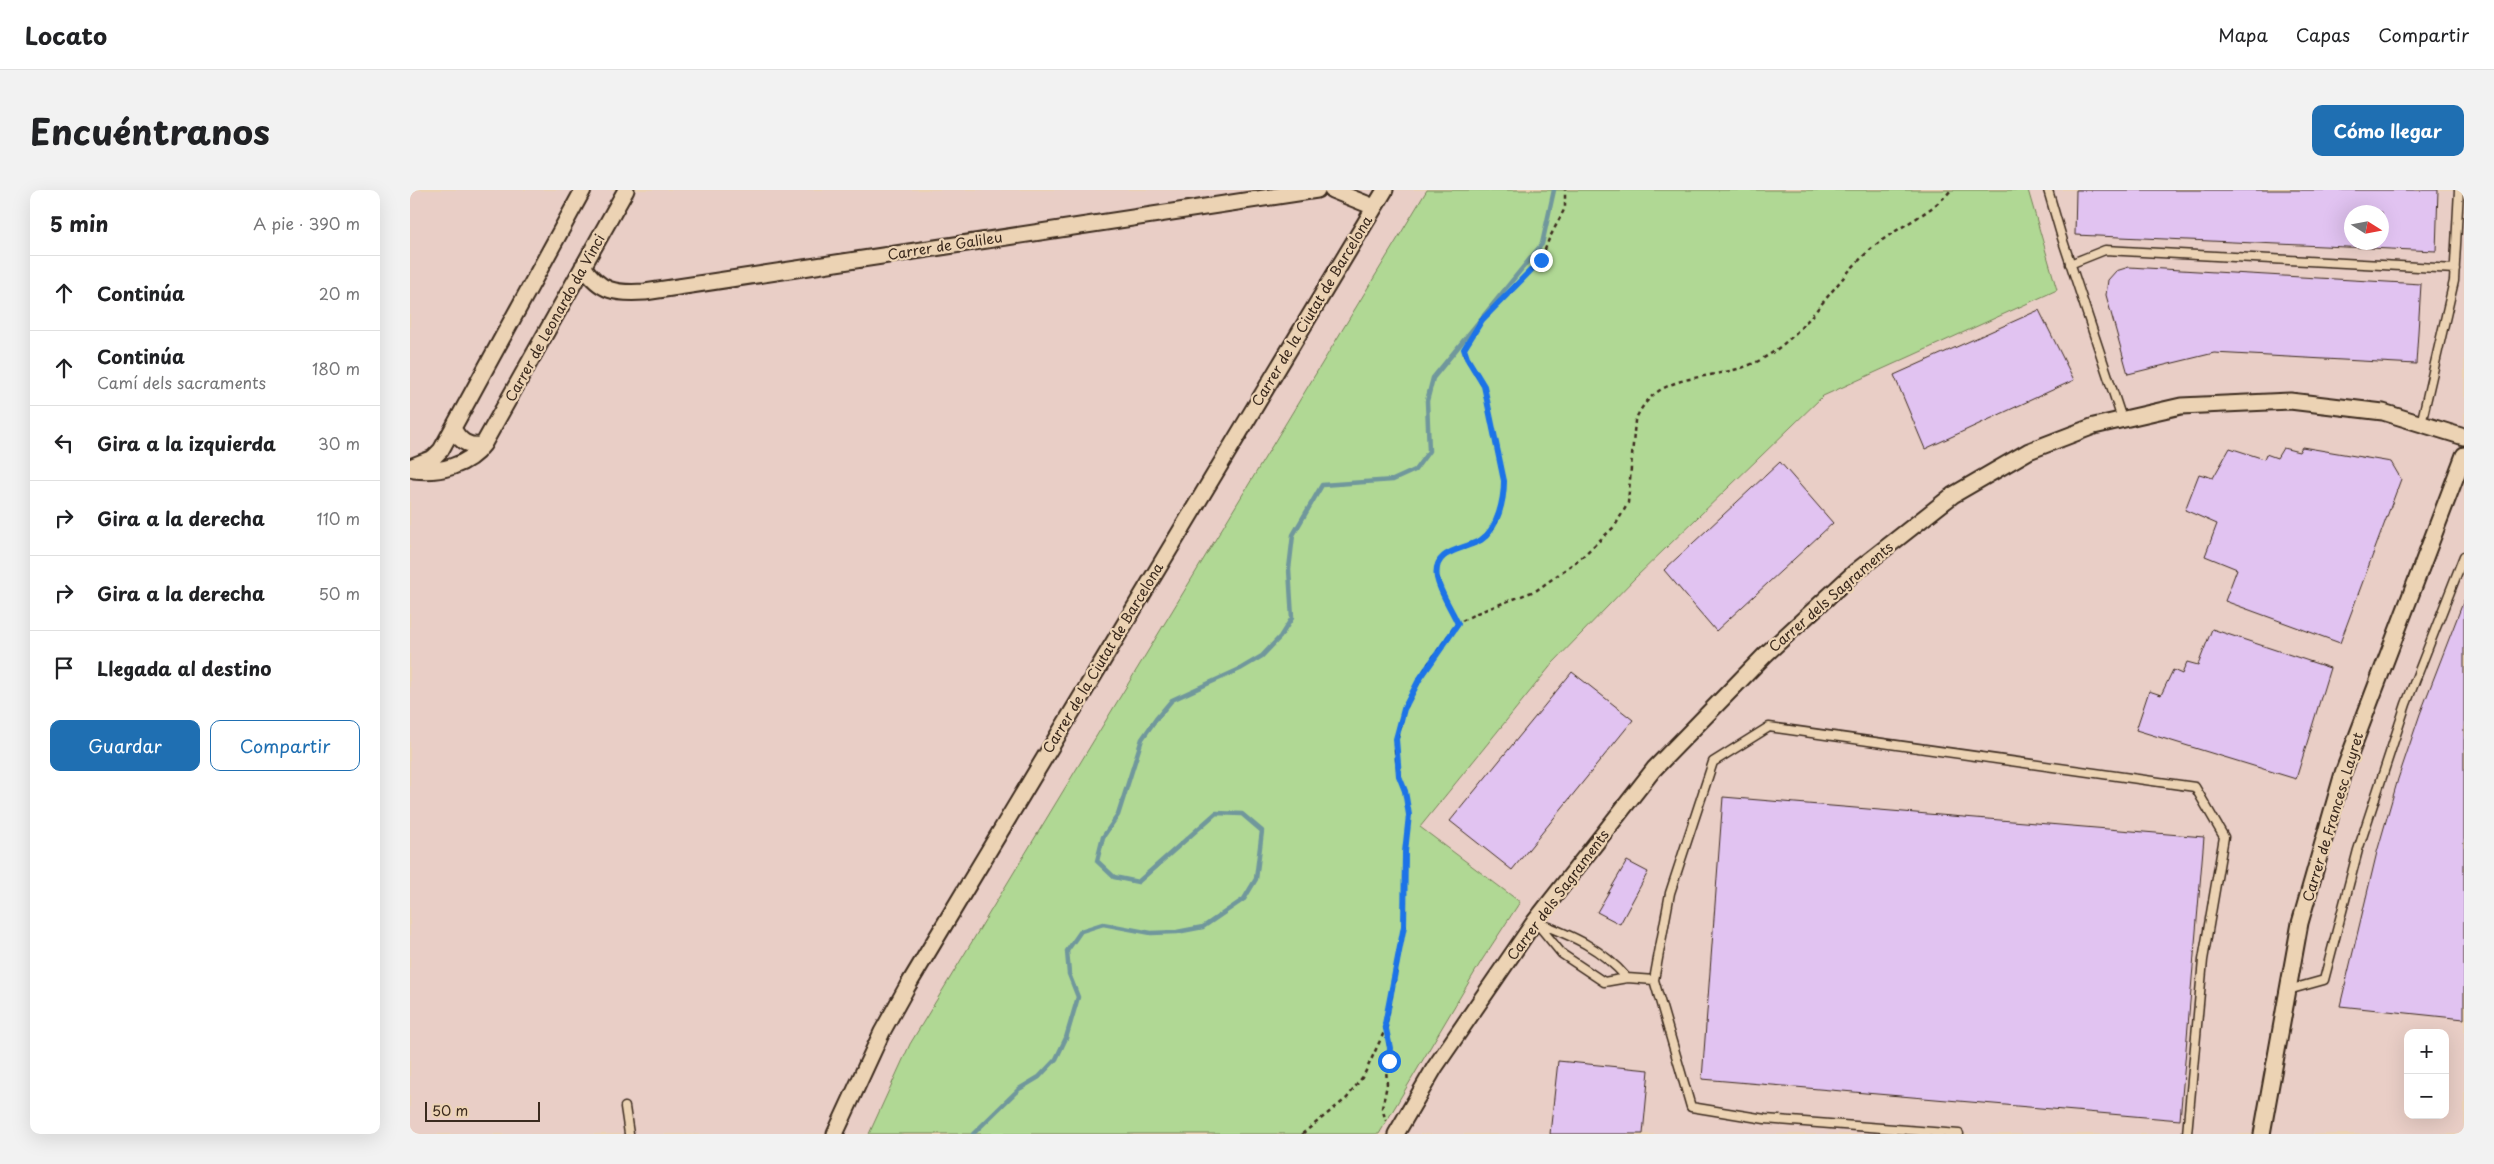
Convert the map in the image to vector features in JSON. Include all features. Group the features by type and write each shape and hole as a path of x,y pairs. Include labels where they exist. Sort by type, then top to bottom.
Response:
{"street":[{"name":"Carrer de Leonardo da Vinci","path":"410,468 433,458 440,450 583,190"},
{"name":"Carrer de Leonardo da Vinci","path":"410,468 431,470 458,465 477,454 626,190"},
{"name":"Carrer de Galileu","path":"583,266 592,280 604,288 620,293 645,292 1317,190"},
{"path":"1332,190 1374,207"},
{"name":"Carrer de la Ciutat de Barcelona","path":"835,1134 882,1032 907,987 1384,190"},
{"name":"Carrer dels Sagraments","path":"1392,1130 1535,921 1654,769 1765,655 1855,572 1953,496 2029,451 2122,418 2180,406 2290,401 2383,412 2464,436"},
{"path":"453,428 462,441 470,446 483,445"},
{"name":"Carrer de Francesc Layret","path":"2262,1134 2300,924 2343,773 2464,455"}],"lane":[{"path":"2048,190 2070,264 2122,418"},
{"path":"2421,424 2454,281 2459,190"},
{"path":"2070,264 2104,250 2455,269"},
{"path":"2288,990 2324,980 2358,850 2406,704 2464,556"},
{"path":"1959,1134 1765,1119 1691,1107 1654,980 1670,893 1714,762 1769,727 2195,787 2224,837 2203,960 2187,1134"},
{"path":"1535,921 1562,954 1604,982 1627,978 1654,980"},
{"path":"1535,921 1567,934 1610,959 1627,978"},
{"path":"625,1107 629,1134"}],"path":[{"path":"1458,624 1437,578 1441,559 1448,552 1482,539 1493,526 1504,491 1504,481 1484,386 1467,358 1464,349 1482,320 1541,260 1549,239 1565,208 1564,190"},
{"path":"1302,1134 1347,1098 1355,1088 1377,1050 1385,1024 1404,926 1405,852 1409,815 1405,791 1399,776 1396,739 1404,709 1419,680 1458,624 1477,613 1537,590 1581,558 1615,526 1628,503 1635,421 1639,410 1652,394 1661,388 1677,382 1746,367 1776,350 1801,327 1872,248 1951,190"},
{"path":"1385,1024 1390,1057 1386,1067 1387,1085 1382,1108 1392,1130"}],"shaded area":[{"path":"410,190 1427,190 910,1044 869,1134 410,1134"},
{"path":"2028,190 2464,190 2464,1134 1379,1134 1482,960 1519,902 1420,827 1553,663 1635,578 1823,396 2057,290"}],"green space":[{"path":"1427,190 2028,190 2057,290 1823,396 1635,578 1553,663 1420,827 1520,902 1482,960 1379,1134 869,1134 910,1044"}],"building":[{"path":"2076,190 2438,190 2436,251 2389,249 2389,205 2344,205 2344,247 2075,235"},
{"path":"2129,267 2421,284 2416,364 2214,353 2128,374 2106,295 2108,280 2116,271"},
{"path":"2039,310 2074,380 1925,449 1894,375"},
{"path":"2302,447 2391,462 2401,479 2340,643 2225,601 2237,569 2205,556 2217,524 2185,510 2199,474 2213,478 2230,448 2264,459 2266,454 2277,458 2283,448 2299,452"},
{"path":"1780,462 1833,523 1716,631 1664,570"},
{"path":"2464,600 2464,1019 2340,1006 2377,852 2398,779 2420,714"},
{"path":"2212,629 2330,668 2296,779 2136,730 2149,691 2161,695 2173,670 2182,674 2187,662 2198,665"},
{"path":"1572,672 1633,720 1512,870 1450,821"},
{"path":"1723,797 2204,837 2180,1120 1702,1079"},
{"path":"1627,861 1648,872 1620,924 1597,912"},
{"path":"1558,1061 1649,1070 1643,1134 1550,1134"}],"waterway":[{"path":"973,1134 1019,1089 1039,1077 1056,1059 1066,1038 1078,997 1069,974 1067,951 1081,931 1103,924 1151,933 1177,932 1203,927 1244,899 1256,879 1262,831 1242,814 1216,813 1138,882 1114,877 1097,861 1103,837 1118,815 1142,739 1172,700 1240,669 1262,656 1280,637 1292,618 1289,569 1293,535 1322,485 1393,480 1415,470 1429,451 1427,401 1433,378 1542,244 1554,190"}],"route":[{"path":"1389,1061 1390,1048 1385,1024 1403,937 1406,894 1404,872 1409,815 1405,791 1399,776 1395,749 1399,724 1404,709 1427,666 1458,624 1437,578 1441,559 1448,552 1482,539 1493,526 1504,491 1504,481 1484,386 1467,358 1464,349 1468,339 1482,320 1541,260"}]}
